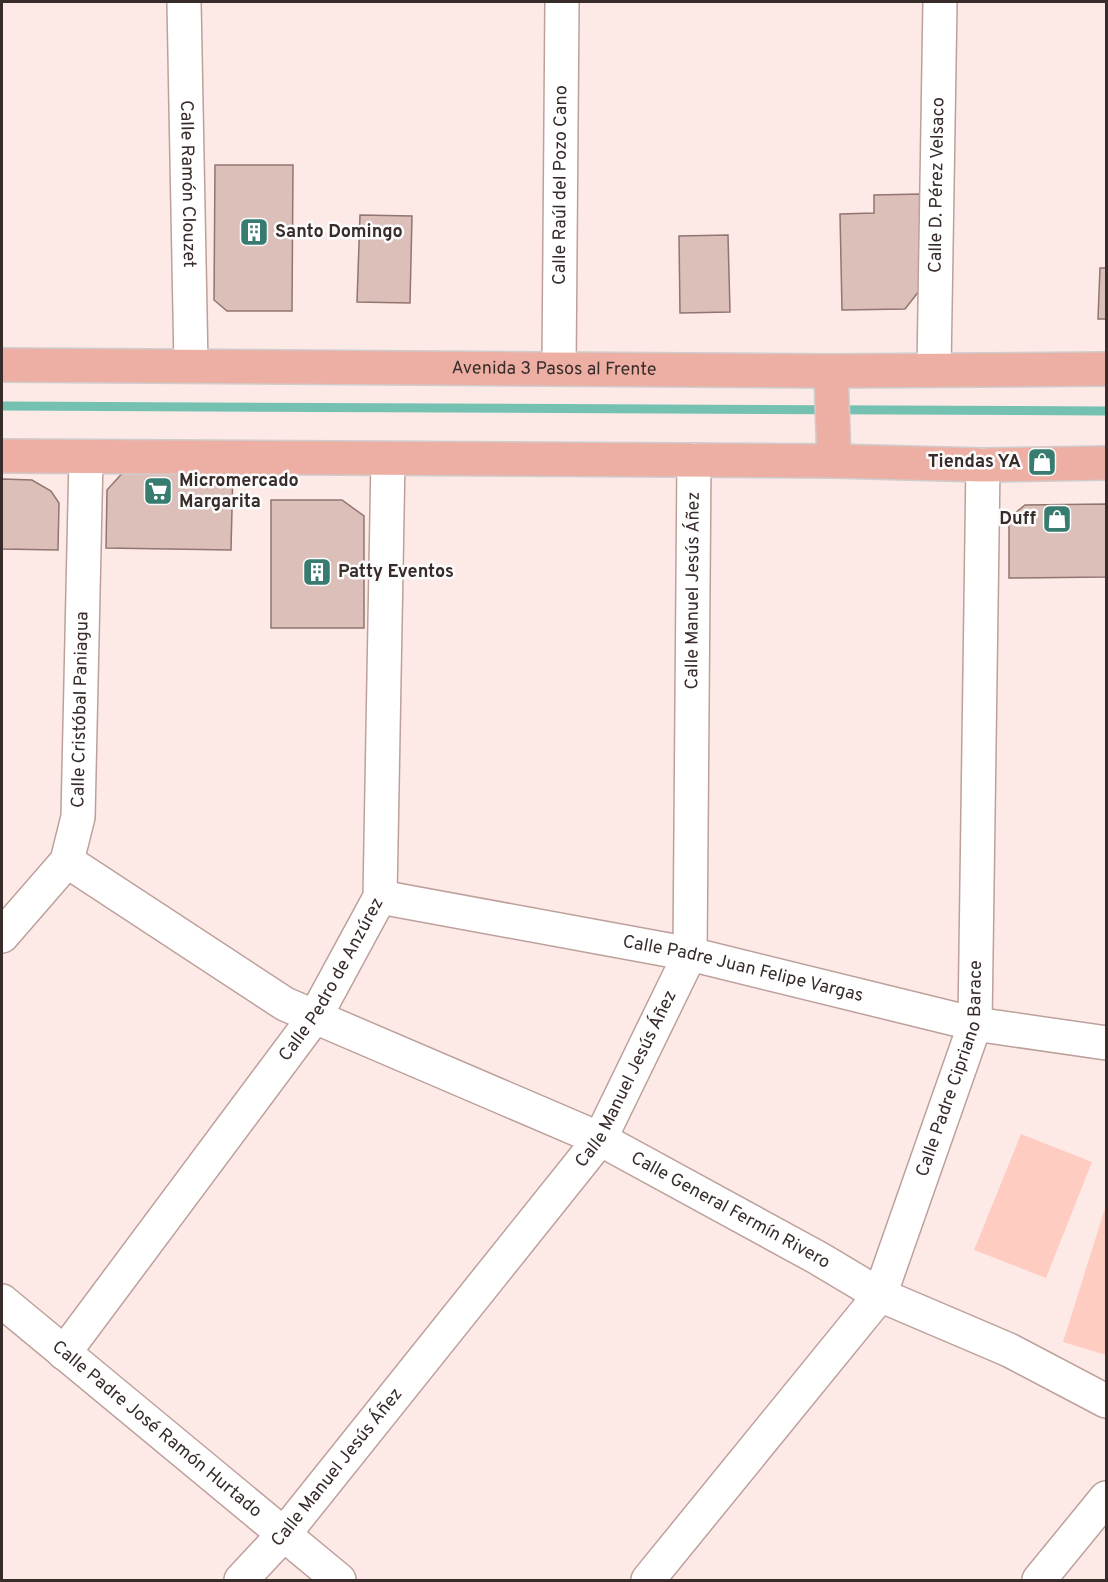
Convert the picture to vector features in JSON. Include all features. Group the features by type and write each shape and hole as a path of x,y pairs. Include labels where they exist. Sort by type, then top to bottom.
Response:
{"main road":[{"name":"Avenida 3 Pasos al Frente","path":"2,365 559,368 832,381 934,369 1107,369"},
{"path":"832,381 833,448"},
{"path":"2,456 694,460 833,448 982,465 1107,463"}],"street":[{"name":"Calle Ramón Clouzet","path":"184,2 191,365"},
{"name":"Calle Raúl del Pozo Cano","path":"559,368 562,2"},
{"name":"Calle D. Pérez Velsaco","path":"934,369 940,2"},
{"name":"Calle Cristóbal Paniagua","path":"2,936 67,861 78,817 86,457"},
{"name":"Calle Pedro de Anzúrez","path":"64,1353 316,1016 380,897 388,459"},
{"name":"Calle Manuel Jesús Áñez","path":"241,1581 284,1534 600,1139 690,954 694,460"},
{"name":"Calle Padre Cipriano Barace","path":"648,1581 880,1295 975,1024 982,465"},
{"name":"Calle General Fermín Rivero","path":"67,861 285,1004 600,1139 818,1258 880,1295 1009,1350 1107,1401"},
{"name":"Calle Padre Juan Felipe Vargas","path":"380,897 690,954 975,1024 1107,1043"},
{"name":"Calle Padre José Ramón Hurtado","path":"2,1301 284,1534 318,1574"},
{"path":"1039,1581 1107,1498"}],"shaded area":[{"path":"1021,1134 1092,1162 1046,1278 974,1250"},
{"path":"1106,1205 1106,1355 1063,1342"}],"building":[{"name":"Santo Domingo","path":"215,165 293,165 292,311 227,311 214,300"},
{"path":"921,194 923,286 905,309 842,310 840,214 874,213 874,195"},
{"path":"360,215 412,216 410,303 357,302"},
{"path":"728,235 730,312 680,313 679,236"},
{"path":"1100,268 1106,268 1106,319 1098,319"},
{"path":"127,468 233,469 231,550 106,548 107,490"},
{"path":"2,479 32,480 51,491 59,503 58,550 2,549"},
{"name":"Patty Eventos","path":"271,500 342,500 364,516 364,628 271,628"},
{"path":"1106,504 1106,577 1009,578 1009,518 1025,505"}],"waterway":[{"path":"2,406 1106,411"}],"place":[{"name":"Santo Domingo","path":"254,232"},
{"name":"Tiendas YA","path":"1042,462"},
{"name":"Micromercado Margarita","path":"158,491"},
{"name":"Duff","path":"1057,519"},
{"name":"Patty Eventos","path":"317,572"}]}
